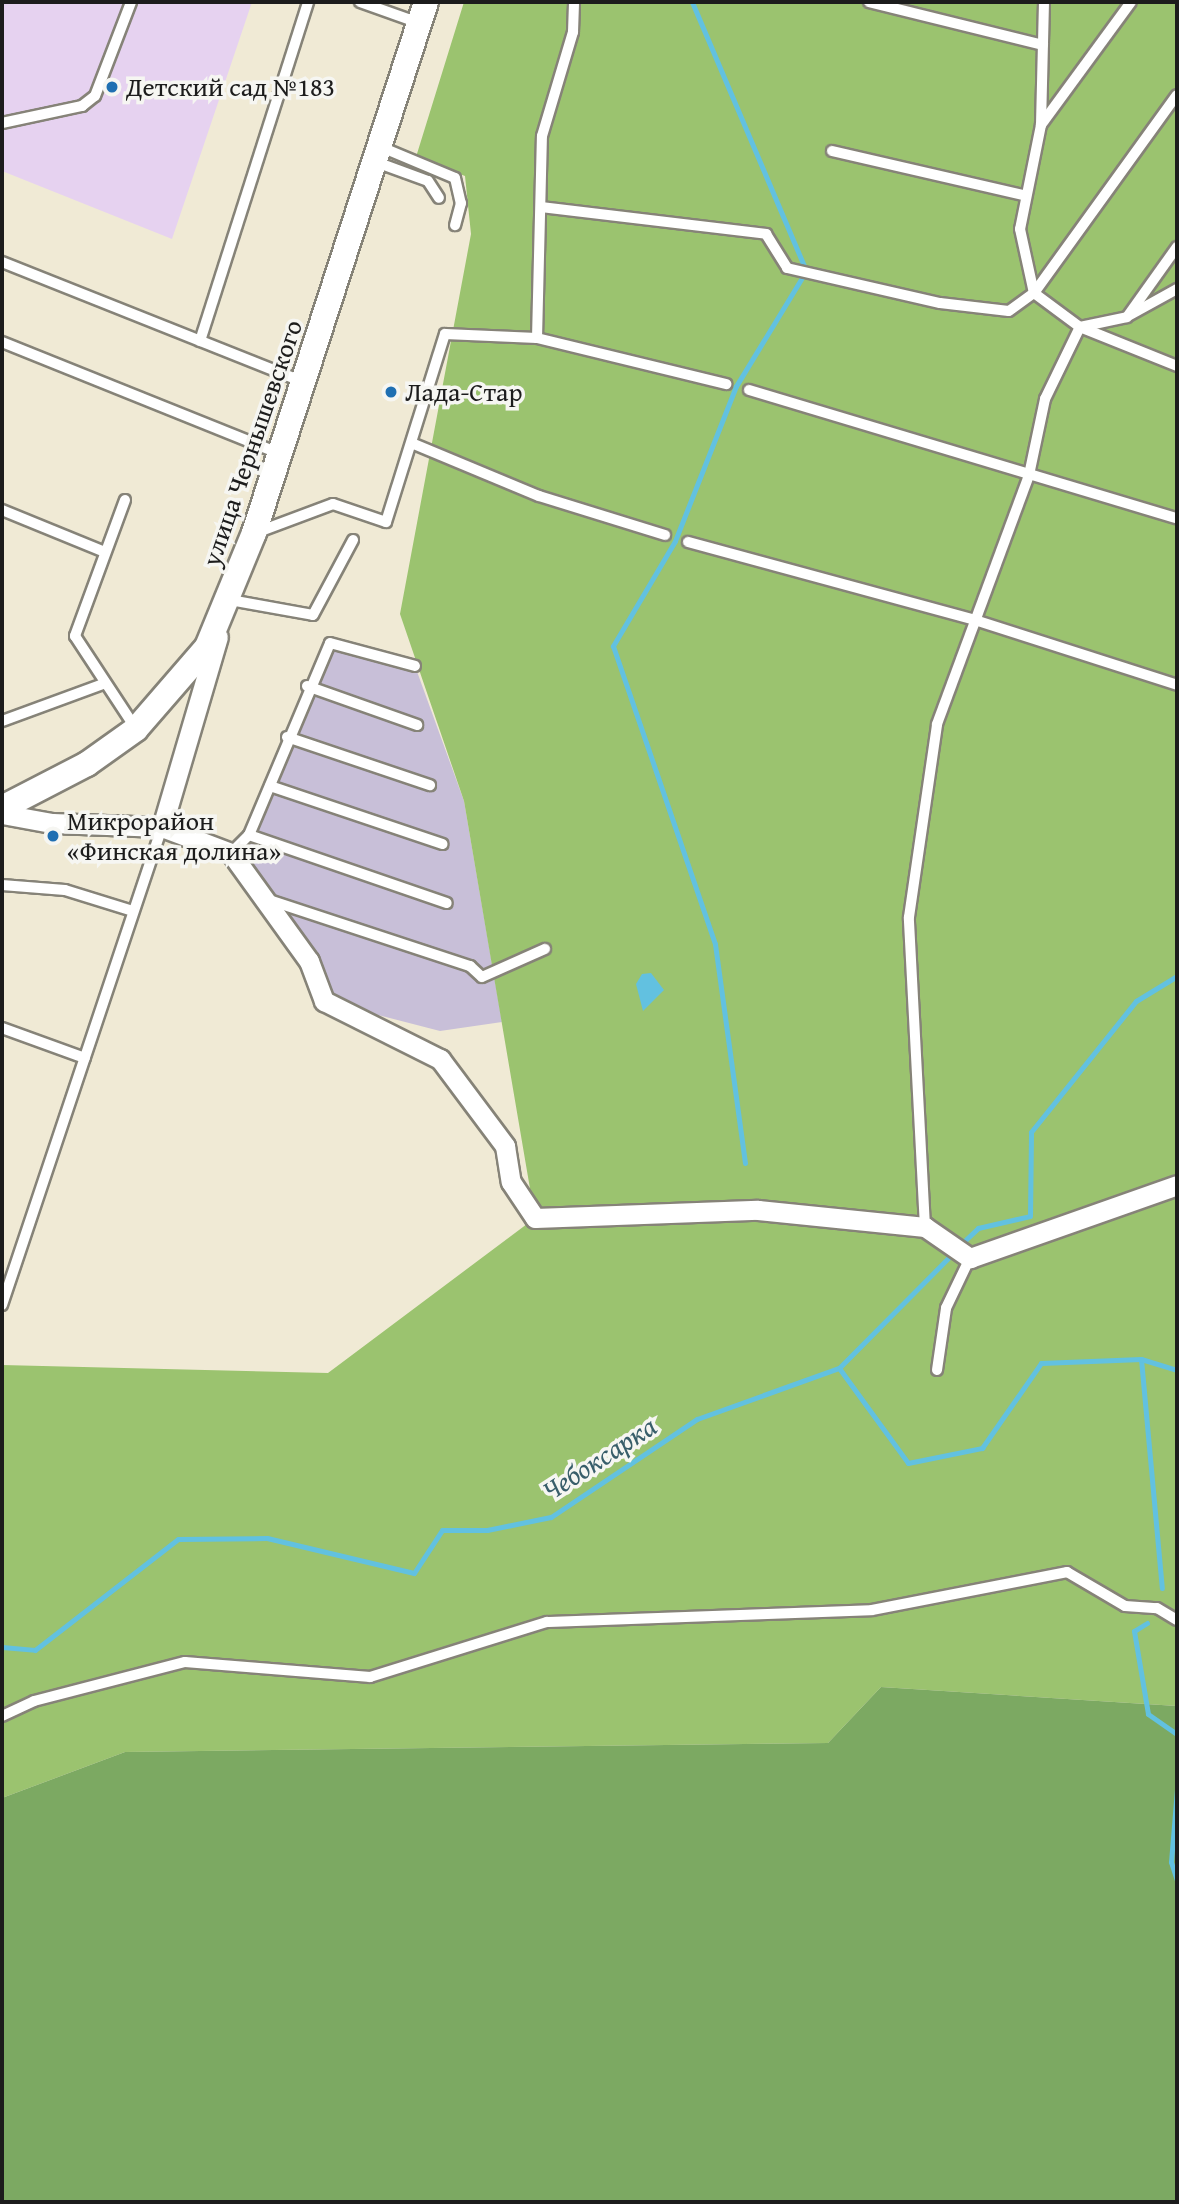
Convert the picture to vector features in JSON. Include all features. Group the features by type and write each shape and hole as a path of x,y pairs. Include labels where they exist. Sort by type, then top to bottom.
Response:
{"street":[{"name":"улица Чернышевского","path":"2,808 86,764 136,729 188,675 228,604 304,382 422,13"},
{"path":"162,827 228,604"},
{"path":"2,814 52,823 162,827 231,853 309,961 324,1000 440,1059 505,1146 511,1182 535,1218 758,1210 925,1227 970,1258 1177,1185"}],"lane":[{"path":"2,124 82,106 95,96 131,2"},
{"path":"200,341 308,2"},
{"path":"360,2 422,13"},
{"path":"537,338 542,136 573,32 574,2"},
{"path":"869,2 1043,45"},
{"path":"1044,2 1041,125 1023,195 1020,229 1034,293 1080,327 1177,366"},
{"path":"1041,125 1131,2"},
{"path":"541,207 766,234 787,268 940,303 1009,311 1034,293 1177,95"},
{"path":"832,151 1023,195"},
{"path":"378,155 428,181 439,198"},
{"path":"378,155 455,178 461,203 455,225"},
{"path":"1126,317 1177,247"},
{"path":"2,262 304,382"},
{"path":"1080,327 1126,317 1177,289"},
{"path":"925,1227 909,917 937,724 1029,475 1045,399 1080,327"},
{"path":"254,533 332,504 387,522 414,444 445,334 537,338 726,384"},
{"path":"2,342 280,454"},
{"path":"749,390 1177,518"},
{"path":"414,444 539,496 664,535"},
{"path":"125,500 75,636 103,684 136,729"},
{"path":"2,510 104,552"},
{"path":"228,604 313,615 353,540"},
{"path":"688,542 975,620 1177,685"},
{"path":"231,853 249,835 323,650 339,641 415,666"},
{"path":"2,721 103,684"},
{"path":"307,686 417,724"},
{"path":"287,737 430,785"},
{"path":"270,786 442,844"},
{"path":"2,1305 162,827"},
{"path":"249,835 447,903"},
{"path":"2,885 65,890 133,911"},
{"path":"262,897 470,966 482,977 545,949"},
{"path":"2,1028 85,1058"},
{"path":"937,1370 946,1308 970,1258"},
{"path":"2,1717 34,1701 185,1662 370,1677 547,1622 872,1610 1067,1572 1125,1606 1157,1608 1177,1620"}],"shaded area":[{"name":"Детский сад №183","path":"2,2 252,2 172,239 2,171"},
{"path":"330,643 415,666 464,801 502,1022 440,1031 324,1001 231,853 250,835"}],"green space":[{"path":"464,2 1177,2 1177,1706 881,1687 828,1743 125,1752 2,1798 2,1365 328,1373 535,1218 464,801 400,614 471,234 465,176 416,157"},
{"path":"881,1687 1177,1706 1177,2202 2,2202 2,1798 125,1752 828,1743"}],"water":[{"path":"651,973 664,990 643,1011 636,984 642,974"}],"waterway":[{"path":"692,2 806,271 736,386 675,541 613,646 715,944 745,1163"},
{"path":"960,1245 978,1228 1030,1216 1031,1132 1136,1001 1177,976"},
{"path":"839,1368 954,1252"},
{"path":"1141,1359 1162,1588"},
{"name":"Чебоксарка","path":"2,1647 35,1650 178,1539 267,1538 414,1573 442,1530 487,1530 551,1517 697,1419 839,1368 908,1463 982,1448 1041,1363 1141,1359 1177,1370"},
{"path":"1147,1623 1134,1631 1148,1714 1177,1734"},
{"path":"1177,1789 1171,1862 1177,1880"}],"place":[{"name":"Детский сад №183","path":"112,87"},
{"name":"Лада-Стар","path":"391,392"},
{"name":"Микрорайон «Финская долина»","path":"53,836"}]}
